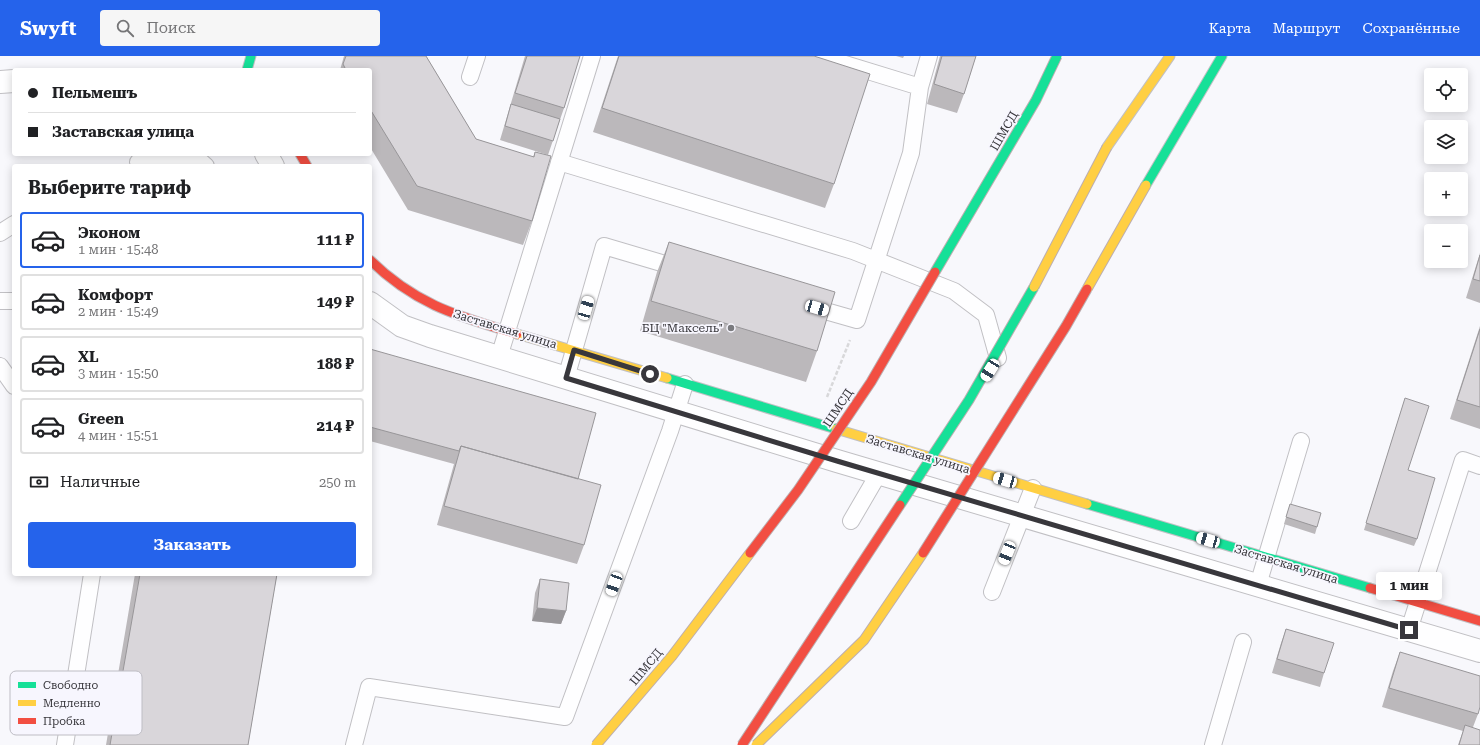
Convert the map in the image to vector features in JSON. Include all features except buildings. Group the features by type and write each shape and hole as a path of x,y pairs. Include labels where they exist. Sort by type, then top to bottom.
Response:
{"main road":[{"path":"248,68 251,56"},
{"name":"ШМСД","path":"596,745 672,656 788,503 871,382 1036,100 1057,56"},
{"path":"742,745 969,400 1027,301 1107,148 1170,56"},
{"path":"756,745 864,640 928,546 1066,326 1146,185 1222,56"},
{"name":"Заставская улица","path":"372,262 392,281 410,295 430,306 507,331 1480,621"}],"street":[{"path":"0,82 12,81"},
{"path":"372,304 402,326 498,357 879,473 1480,650"}],"lane":[{"path":"470,77 477,56"},
{"path":"498,357 592,56"},
{"path":"819,56 920,87"},
{"path":"794,302 858,320 878,261 911,153 920,87 929,56"},
{"path":"138,162 198,159 204,164"},
{"path":"559,162 853,251 954,291 986,315 998,357 934,459"},
{"path":"0,233 12,225"},
{"path":"566,378 604,246 696,273"},
{"path":"0,301 12,301"},
{"path":"0,366 12,383"},
{"path":"354,745 369,686 565,717 685,384"},
{"path":"1258,585 1301,441"},
{"path":"1409,630 1462,460 1480,466"},
{"path":"851,521 879,473"},
{"path":"992,592 1034,488"},
{"path":"76,671 92,576"},
{"path":"1213,745 1243,642"},
{"path":"64,745 66,735"}],"path":[{"path":"827,397 858,320"}],"traffic: fast":[{"path":"248,68 251,56"},
{"path":"935,272 1036,100 1057,56"},
{"path":"1146,185 1222,56"},
{"path":"900,505 969,400 1034,287"},
{"path":"667,378 836,429"},
{"path":"1087,504 1370,588"}],"traffic: slow":[{"path":"1107,147 1170,56"},
{"path":"1034,287 1107,147"},
{"path":"1087,289 1146,185"},
{"path":"517,334 667,378"},
{"path":"836,429 1087,504"},
{"path":"596,745 672,656 750,553"},
{"path":"756,745 864,640 923,553"}],"traffic: jam":[{"path":"301,156 306,164"},
{"path":"372,262 404,288 439,307 457,315 517,334"},
{"path":"750,553 798,490 871,382 935,272"},
{"path":"923,553 1066,326 1087,289"},
{"path":"742,745 900,505"},
{"path":"1370,588 1480,621"}],"place":[{"name":"БЦ \"Максель\"","path":"731,328"}],"route":[{"path":"650,374 574,350 566,378 837,461 1409,630"}]}
